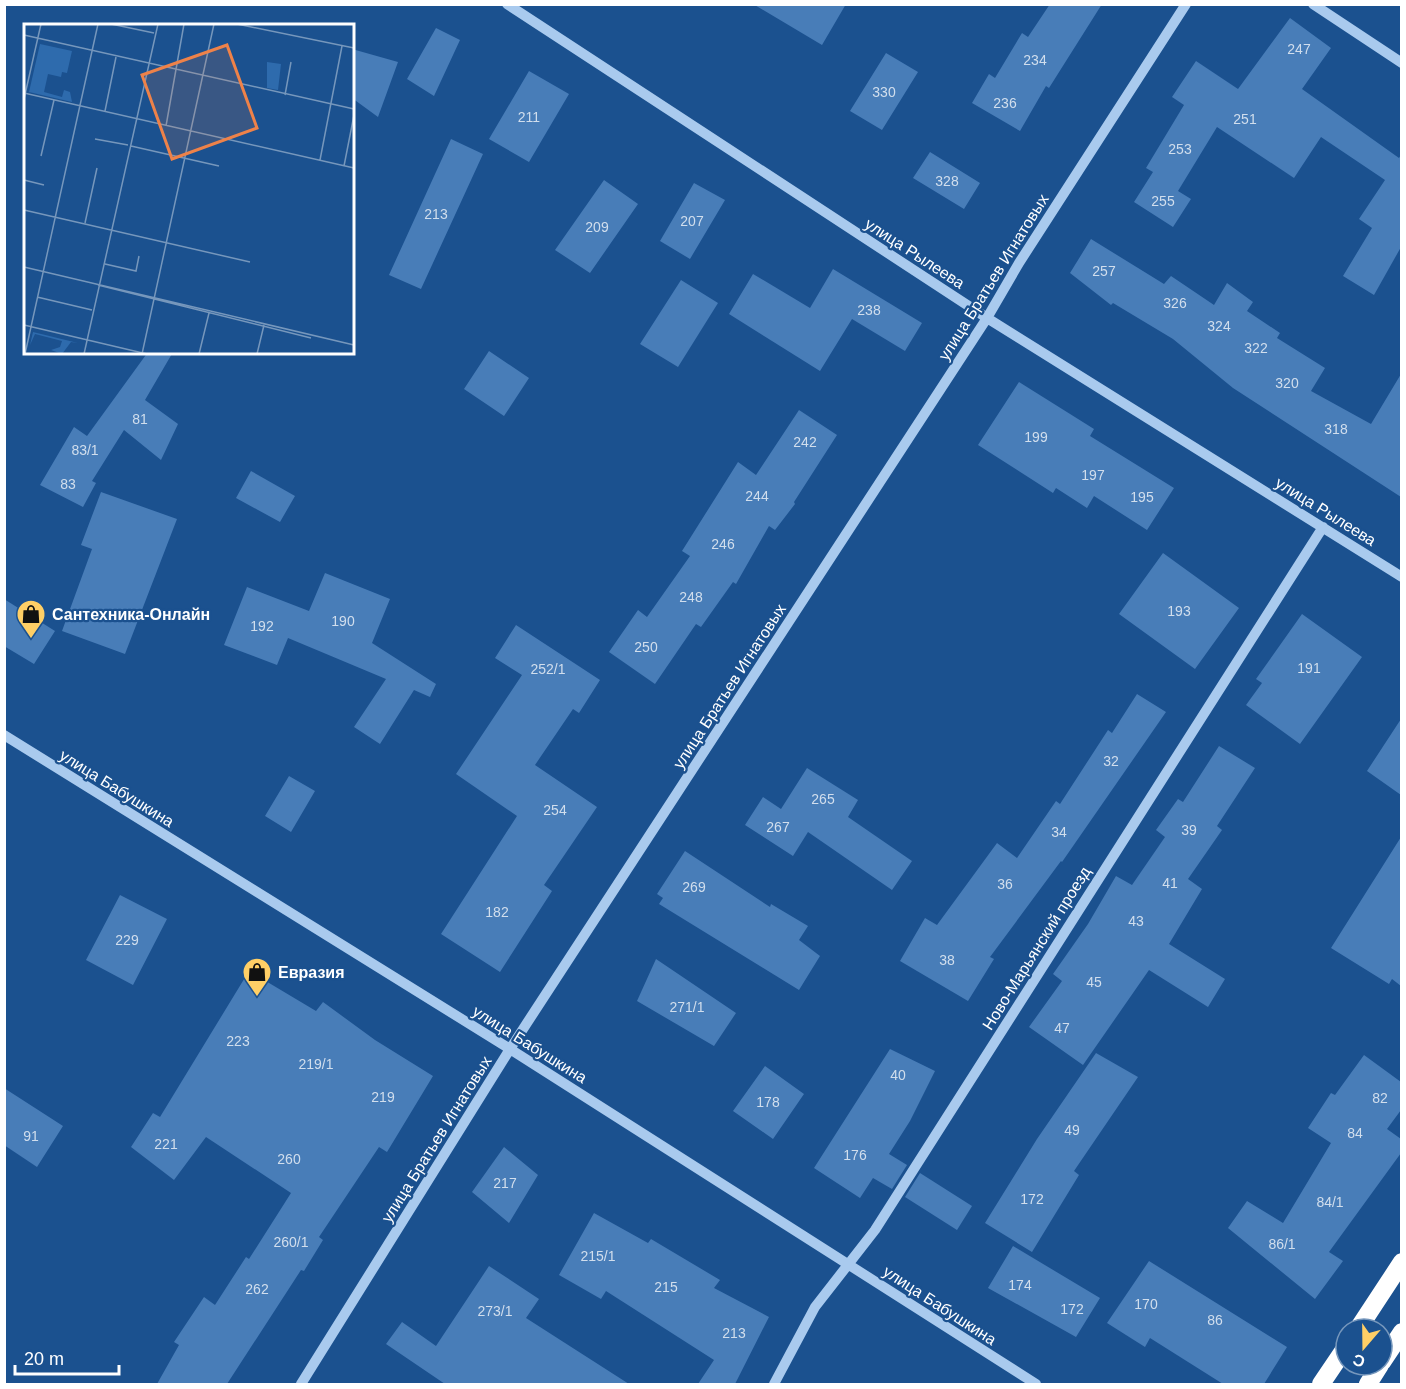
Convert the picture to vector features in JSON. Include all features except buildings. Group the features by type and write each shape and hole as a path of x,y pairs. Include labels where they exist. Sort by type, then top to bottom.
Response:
{"highway":[{"path":"1366,1317 1401,1262"},
{"path":"1321,1384 1334,1365"}],"street":[{"name":"улица Рылеева","path":"507,4 987,318 1401,577"},
{"name":"улица Братьев Игнатовых","path":"301,1384 510,1049 987,318 1019,263 1186,4"},
{"path":"1313,4 1401,63"},
{"name":"Ново-Марьянский проезд","path":"774,1384 815,1307 875,1230 1323,527"},
{"name":"улица Бабушкина","path":"4,735 510,1049 1036,1384"}],"place":[{"name":"Сантехника-Онлайн","path":"31,640"},
{"name":"Евразия","path":"257,998"}]}
